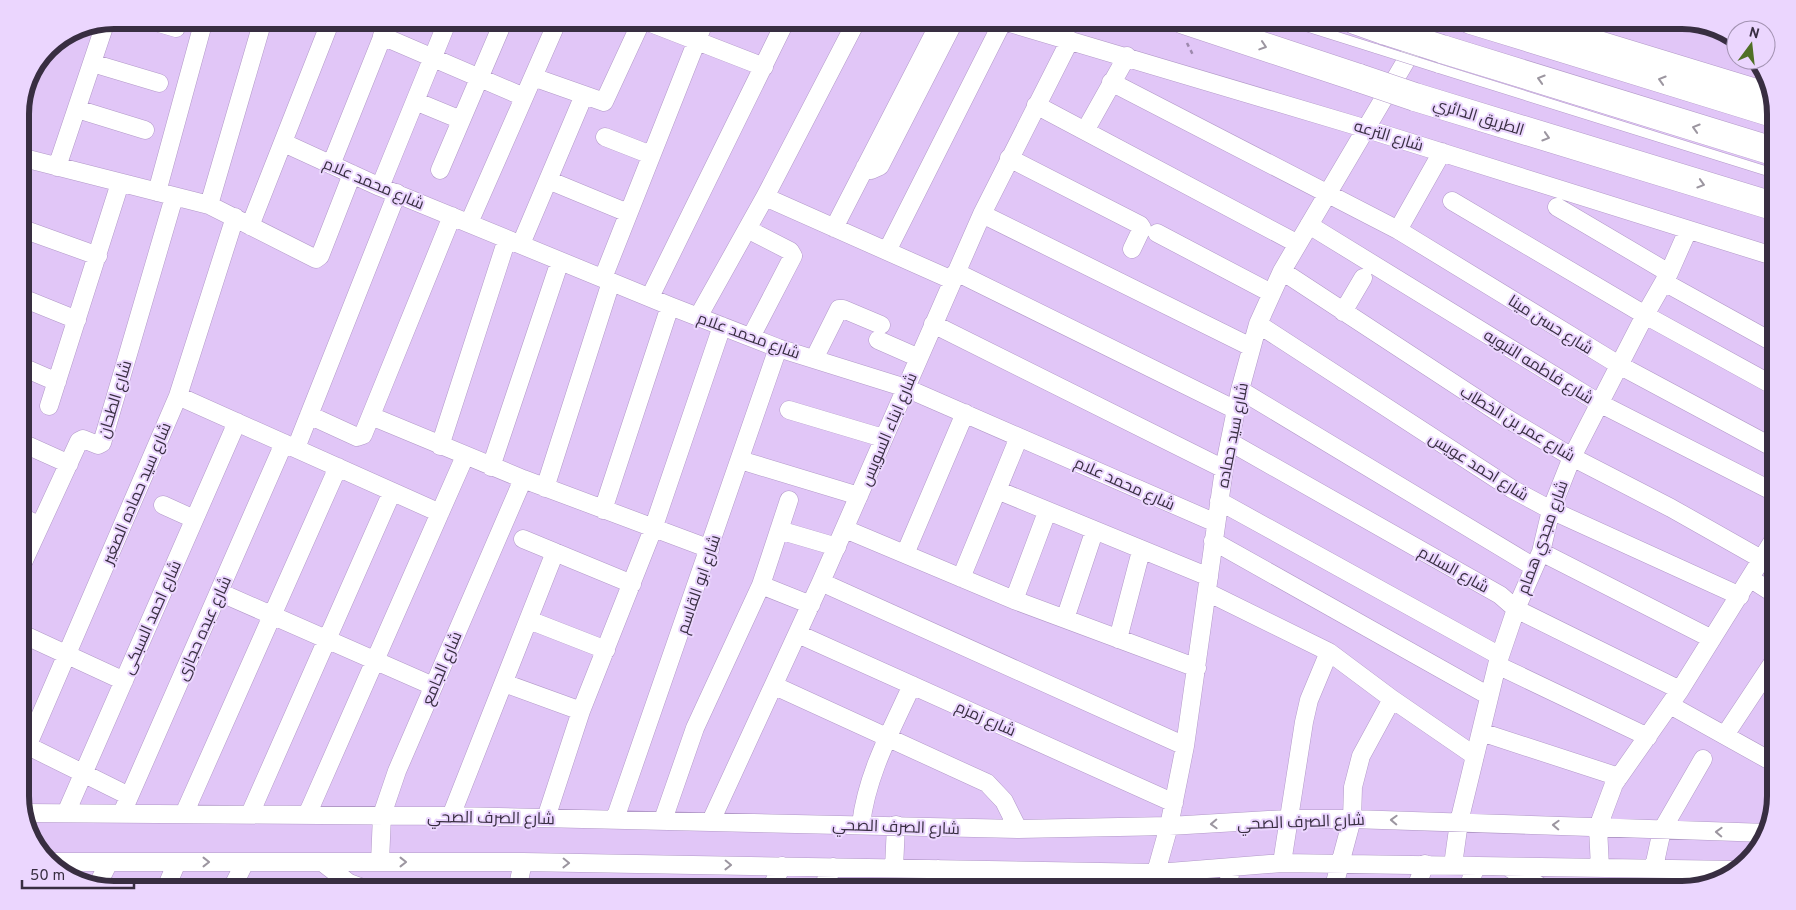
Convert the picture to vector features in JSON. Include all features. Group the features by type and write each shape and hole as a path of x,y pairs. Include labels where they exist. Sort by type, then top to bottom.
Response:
{"highway":[{"name":"الطريق الدائري","path":"1211,29 1415,97 1767,203"},
{"path":"1367,29 1382,40 1440,58 1767,149"},
{"path":"1500,29 1767,111"}],"street":[{"path":"157,192 202,29"},
{"path":"209,205 260,29"},
{"name":"شارع سيد حماده الصغير","path":"29,734 67,654 178,396 242,222 284,143 328,29"},
{"path":"331,165 385,29"},
{"path":"380,186 444,29"},
{"path":"440,170 500,29"},
{"path":"469,223 554,29"},
{"path":"533,77 602,102 607,100 639,29"},
{"path":"666,29 764,67"},
{"path":"545,488 628,213 702,29"},
{"path":"650,297 782,29"},
{"path":"698,317 765,197 852,29"},
{"path":"834,228 936,29"},
{"path":"865,167 871,170 880,166 950,29"},
{"path":"887,251 997,29"},
{"name":"شارع الترعه","path":"1032,29 1367,129 1767,254"},
{"name":"شارع سيد حماده","path":"1154,881 1169,826 1184,746 1197,668 1224,469 1240,390 1258,324 1282,271 1425,29"},
{"path":"1564,29 1764,90"},
{"path":"57,167 103,30"},
{"path":"382,36 524,97"},
{"name":"شارع ابناء السويس","path":"711,821 822,582 982,214 1070,40"},
{"path":"1085,131 1127,56"},
{"path":"92,63 159,83"},
{"name":"شارع حسن مينا","path":"1111,82 1398,230 1619,365 1767,444"},
{"path":"440,446 514,242 548,180 584,95"},
{"path":"415,101 461,120"},
{"path":"1036,105 1298,244"},
{"path":"77,108 145,130"},
{"path":"605,137 651,155"},
{"name":"شارع محمد علام","path":"284,143 397,194 751,338 906,388 1216,523"},
{"path":"1398,230 1442,152"},
{"path":"1009,158 1140,225 1142,228 1132,249"},
{"path":"29,159 209,205 317,258 352,174"},
{"path":"548,180 628,213"},
{"path":"49,406 120,183"},
{"name":"شارع عبده حجازى","path":"122,814 219,592 290,446 309,415 397,194"},
{"name":"شارع الطحان","path":"29,550 80,440 98,445 102,443 174,197"},
{"path":"765,197 887,251 954,276 1236,410"},
{"path":"1452,201 1645,315 1767,382"},
{"path":"1557,207 1666,278 1767,339"},
{"path":"982,214 1251,347"},
{"path":"309,415 359,437 363,435 452,216"},
{"name":"شارع فاطمه النبويه","path":"1309,225 1599,403 1767,488"},
{"path":"747,229 790,251 793,256 751,338"},
{"name":"شارع مجدي همام","path":"1452,865 1459,822 1498,660 1516,609 1537,559 1551,510 1572,456 1666,278 1688,230"},
{"path":"29,231 98,256"},
{"path":"1157,233 1271,293"},
{"path":"491,467 560,261"},
{"name":"شارع عمر بن الخطاب","path":"1282,271 1508,419 1762,560"},
{"path":"1343,312 1363,278"},
{"path":"29,301 77,320"},
{"path":"603,510 670,306"},
{"path":"814,359 838,309 843,309 919,358"},
{"path":"933,324 1224,469"},
{"name":"شارع احمد عويس","path":"1258,324 1512,489 1551,510 1740,596"},
{"path":"546,818 581,711 653,529 722,326"},
{"name":"شارع ابو القاسم","path":"615,820 778,348"},
{"path":"29,370 57,382"},
{"path":"1240,390 1537,559 1712,639"},
{"path":"178,396 440,513"},
{"path":"789,410 884,438"},
{"path":"906,554 964,413"},
{"path":"371,416 491,467 710,549"},
{"name":"شارع احمد السبكى","path":"66,813 236,422"},
{"path":"960,578 1019,437"},
{"name":"شارع السلام","path":"1230,442 1500,595 1516,609 1680,690"},
{"path":"29,446 69,464"},
{"path":"307,815 465,456"},
{"path":"740,460 859,496"},
{"path":"184,814 338,467"},
{"name":"شارع الجامع","path":"380,862 382,815 402,758 523,479"},
{"path":"997,490 1141,551 1208,584 1329,652 1392,700 1476,756"},
{"path":"250,814 392,492"},
{"path":"663,820 695,728 760,585 789,500"},
{"path":"1219,501 1498,660 1648,737"},
{"path":"163,505 194,519"},
{"path":"1014,600 1047,512"},
{"path":"29,520 40,526"},
{"path":"845,528 1014,600 1197,668"},
{"path":"779,530 837,547"},
{"path":"1065,619 1094,532"},
{"path":"523,539 632,584"},
{"path":"1213,541 1489,696"},
{"path":"1118,639 1141,551"},
{"path":"1600,868 1598,827 1607,800 1619,777 1680,690 1767,551"},
{"path":"450,816 555,552"},
{"path":"1751,579 1767,589"},
{"path":"822,582 1184,746"},
{"path":"760,585 811,605"},
{"path":"219,592 433,686"},
{"path":"529,620 606,650"},
{"name":"شارع زمزم","path":"798,634 1174,803"},
{"path":"29,637 124,681"},
{"path":"1282,863 1304,722 1310,700 1329,652"},
{"path":"1725,735 1767,672"},
{"path":"504,683 581,711"},
{"path":"861,824 868,784 912,685"},
{"path":"775,686 987,783 1004,802 1018,829"},
{"path":"1336,881 1352,818 1353,787 1361,756 1392,700"},
{"path":"1670,705 1767,759"},
{"path":"1482,732 1619,777"},
{"path":"29,747 129,796"},
{"path":"1654,867 1662,830 1703,759"},
{"name":"شارع الصرف الصحي","path":"30,813 450,816 1018,829 1169,826 1288,819 1352,818 1759,833"},
{"path":"882,881 891,868 896,825"},
{"path":"61,862 523,862 1157,873 1231,869 1282,863 1725,870"},
{"path":"100,880 110,862"},
{"path":"169,881 177,862"},
{"path":"235,881 244,862"},
{"path":"322,862 329,865 335,881"},
{"path":"519,881 523,862"},
{"path":"1418,881 1425,864"},
{"path":"774,881 782,866"},
{"path":"1470,881 1476,866"},
{"path":"1508,866 1532,881"},
{"path":"826,881 833,867"},
{"path":"932,881 938,869"},
{"path":"1229,881 1231,869"},
{"path":"1040,881 1044,871"}],"lane":[{"path":"1329,29 1382,40"},
{"path":"1440,58 1767,171"}]}
